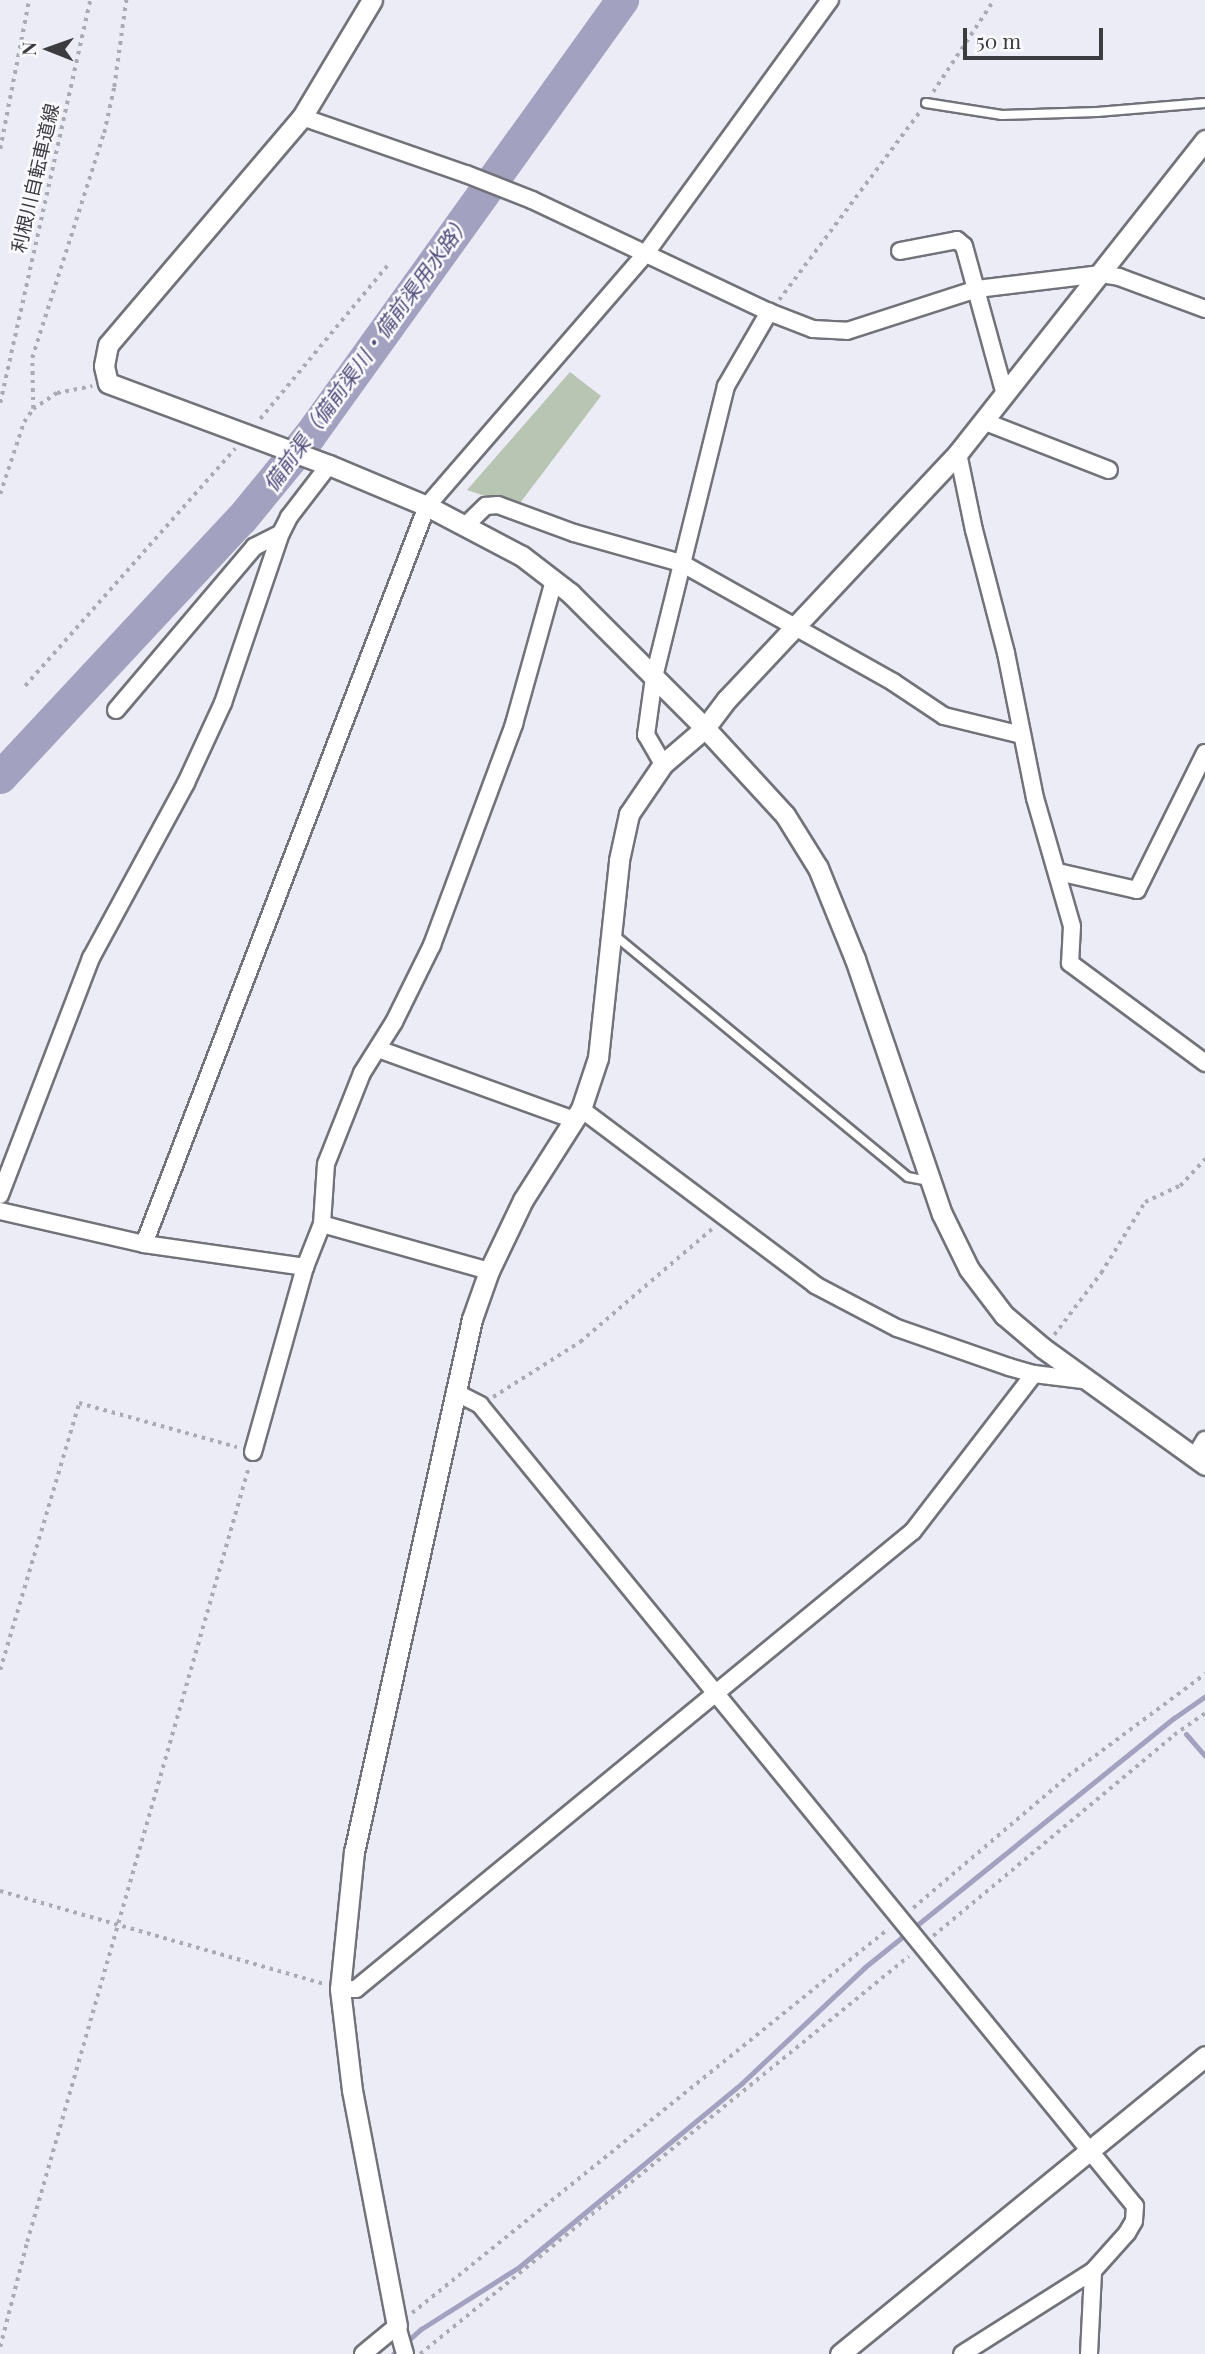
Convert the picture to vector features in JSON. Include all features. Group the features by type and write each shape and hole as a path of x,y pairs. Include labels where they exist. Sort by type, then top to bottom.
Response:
{"street":[{"path":"372,0 302,117 108,345 104,366 108,383 329,465 427,506 522,556 554,581 654,677 785,815 818,868 855,959 942,1214 970,1269 1004,1315 1083,1380 1200,1461 1205,1440"},
{"path":"144,1244 427,506 646,253 830,0"},
{"path":"302,117 532,200 769,312 813,329 847,331 977,289 1101,274 1119,277 1205,309"},
{"path":"405,2354 397,2326 352,2090 340,1989 355,1852 472,1320 489,1271 523,1200 578,1115 598,1058 619,860 629,814 663,764 705,728 727,699 958,453 1205,140"},
{"path":"900,251 957,240 964,246 1005,395"},
{"path":"663,764 646,735 654,677 726,386 769,312"},
{"path":"983,421 1109,470"},
{"path":"958,453 1035,798 1072,926 1070,963 1205,1063"},
{"path":"0,1195 91,958 186,783 223,703 289,517 329,465"},
{"path":"465,526 485,506 498,505 574,533 681,563 893,682 944,716 1022,735"},
{"path":"116,710 254,547 282,533"},
{"path":"253,1452 306,1267 322,1224 326,1164 362,1073 378,1049 432,945 514,724 554,581"},
{"path":"1058,872 1137,890 1205,753"},
{"path":"378,1049 578,1115 725,1217 815,1284 897,1328 1034,1374 1083,1380"},
{"path":"0,1211 144,1244 306,1267"},
{"path":"322,1224 489,1271"},
{"path":"340,1989 356,1989 913,1531 1034,1374"},
{"path":"455,1392 480,1405 1135,2206 1134,2221 1128,2233 1093,2271 962,2354"},
{"path":"840,2354 1205,2056"},
{"path":"1089,2354 1093,2271"},
{"path":"363,2354 397,2326"}],"lane":[{"path":"926,103 1002,115 1097,112 1205,103"},
{"path":"613,934 908,1177 930,1181"}],"path":[{"path":"0,149 29,0"},
{"name":"利根川自転車道線","path":"0,404 90,0"},
{"path":"33,409 32,358 104,133 114,87 126,0"},
{"path":"769,312 926,103 993,0"},
{"path":"25,685 256,438 387,266"},
{"path":"0,494 24,422 33,409 57,393 108,383"},
{"path":"1043,1348 1101,1273 1145,1202 1180,1186 1205,1159"},
{"path":"480,1405 580,1342 725,1217"},
{"path":"0,1670 79,1403 253,1452 27,2242 0,2347"},
{"path":"397,2326 900,1920 1068,1776 1205,1674"},
{"path":"420,2354 922,1945 1174,1735 1205,1713"},
{"path":"0,1891 340,1989"}],"green space":[{"path":"570,372 601,396 517,507 467,490"}],"waterway":[{"name":"備前渠（備前渠川・備前渠用水路）","path":"0,777 241,519 309,436 622,0"},
{"path":"393,2354 421,2329 519,2267 742,2083 865,1967 1174,1718 1205,1696"},
{"path":"1186,1734 1205,1756"}]}
